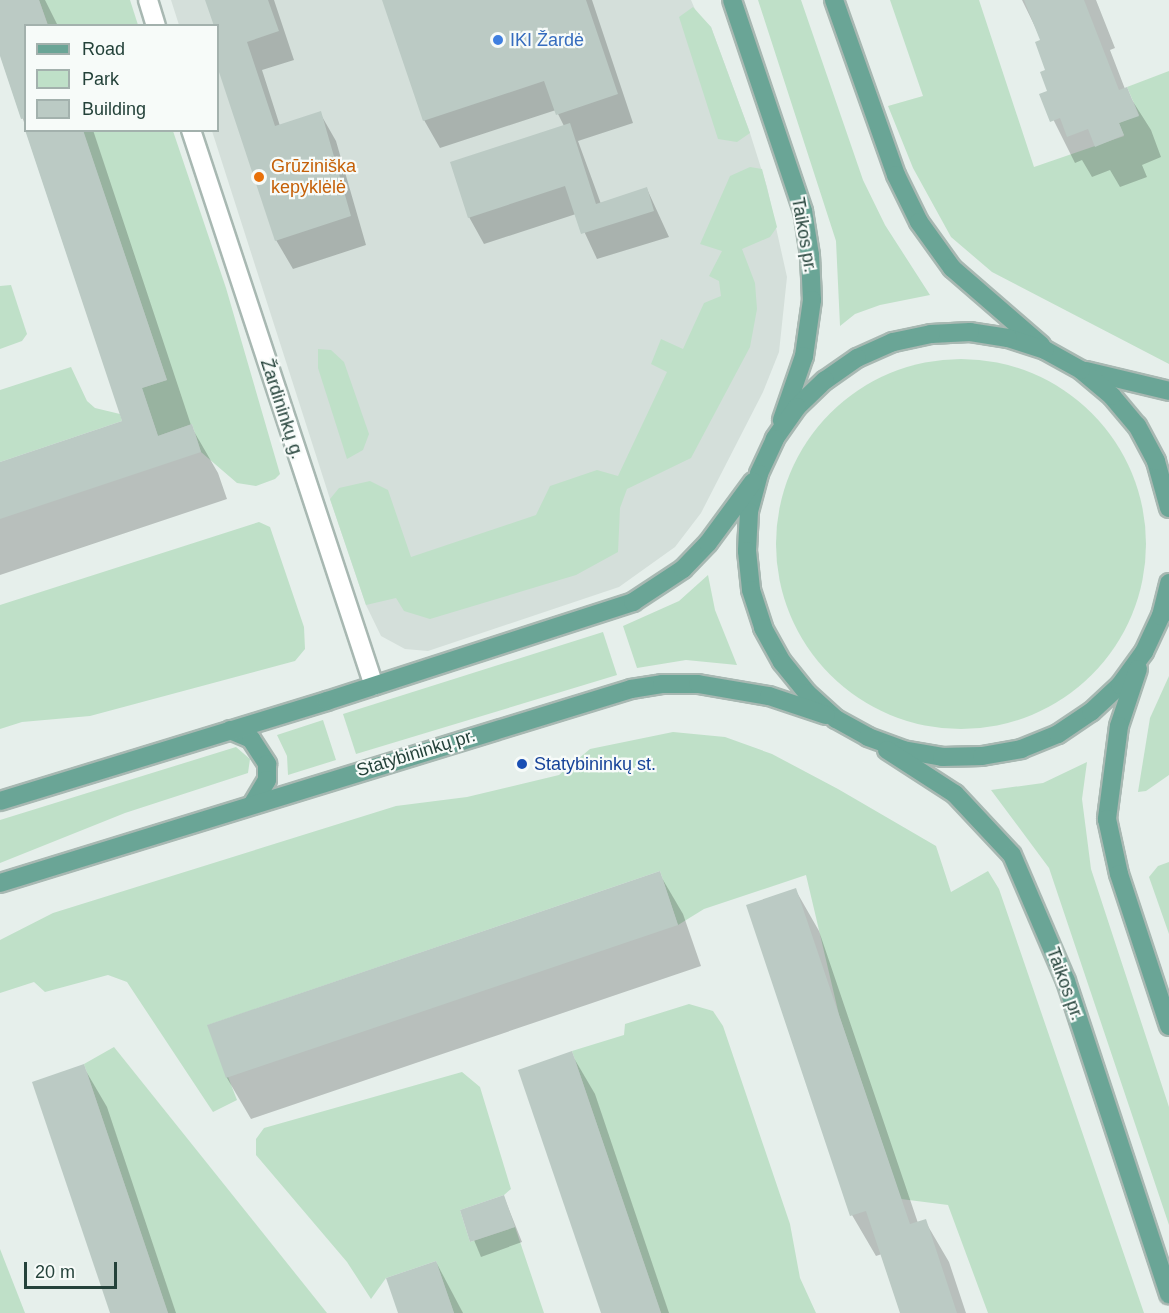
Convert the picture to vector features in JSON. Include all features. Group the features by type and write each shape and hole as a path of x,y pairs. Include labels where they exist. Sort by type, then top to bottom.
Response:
{"main road":[{"name":"Taikos pr.","path":"732,0 803,211 810,255 812,300 804,356 775,439"},
{"path":"834,0 896,175 919,222 952,268 1046,350"},
{"path":"1144,652 1120,685 1091,712 1058,734 1021,748 982,756 942,757 903,750 868,737 836,718 807,693 782,662 763,628 751,590 747,551 749,512 759,474 775,439 797,407 825,380 857,358 893,342 931,334 970,332 1008,338 1046,350 1082,370 1112,396 1137,426 1156,461 1169,508"},
{"path":"1082,370 1169,391"},
{"path":"0,801 374,686 633,602 683,569 708,543 759,474"},
{"path":"1169,583 1165,611 1144,652 1119,726 1107,819 1119,874 1169,1026"},
{"name":"Statybininkų pr.","path":"0,882 594,698 663,684 698,684 769,696 836,718"},
{"path":"231,730 251,739 267,764 267,780 253,803"},
{"name":"Taikos pr.","path":"868,737 955,794 1012,855 1066,981 1169,1295"}],"street":[{"path":"148,0 155,24"},
{"name":"Žardininkų g.","path":"192,132 374,686"}],"shaded area":[{"path":"171,0 691,0 697,14 711,27 750,133 767,187 787,277 779,352 763,392 701,513 675,547 619,587 428,651 405,649 381,636 366,605 330,499 212,132 219,132 219,24 179,24"}],"green space":[{"path":"39,0 130,0 138,24 48,24"},
{"path":"758,0 801,0 863,180 885,225 930,295 880,305 855,314 840,326 836,241"},
{"path":"890,0 979,0 1034,167 1124,136 1119,123 1139,115 1127,87 1169,71 1169,364 992,272 951,237 913,168 888,106 923,96"},
{"path":"693,7 711,27 750,133 737,142 718,139 679,17"},
{"path":"83,132 173,132 226,288 280,474 275,479 256,486 237,483 201,452 192,424 158,436 142,388 167,380"},
{"path":"750,167 762,169 777,227 770,237 742,249 755,283 757,309 750,347 691,458 627,489 620,508 618,552 576,575 430,619 404,611 396,598 366,605 330,499 339,488 370,481 388,490 411,557 536,515 550,486 597,470 618,476 667,372 651,364 661,339 683,349 704,303 721,296 719,281 709,276 722,251 700,244 730,176"},
{"path":"11,285 27,334 22,341 0,349 0,286"},
{"path":"318,349 331,350 344,362 369,434 363,450 347,459 318,368"},
{"path":"961,359 1015,367 1048,381 1078,401 1104,427 1124,457 1138,490 1146,544 1138,598 1124,631 1104,661 1078,687 1048,707 1015,721 961,729 907,721 874,707 844,687 818,661 798,631 784,598 776,544 784,490 798,457 818,427 844,401 874,381 907,367"},
{"path":"71,367 87,401 95,408 120,414 122,421 0,462 0,390"},
{"path":"259,522 270,527 304,627 305,649 295,661 90,716 22,722 0,729 0,605"},
{"path":"708,575 715,610 737,665 686,660 637,668 623,626 679,601"},
{"path":"603,632 617,675 356,754 343,714"},
{"path":"1169,676 1169,775 1146,791 1138,792 1150,718"},
{"path":"323,720 336,760 288,775 287,756 277,735"},
{"path":"673,732 725,737 772,754 838,789 936,846 951,892 988,871 999,889 1144,1313 988,1313 948,1205 901,1199 839,1015 806,875 704,909 678,925 660,871 208,1025 237,1100 213,1112 127,982 108,975 45,992 34,982 0,993 0,940 53,913 396,806 467,797 559,775 590,749"},
{"path":"236,747 250,759 248,773 125,813 0,863 0,820"},
{"path":"1087,762 1082,799 1091,869 1169,1107 1169,1225 1049,868 991,790 1043,783"},
{"path":"1169,862 1169,934 1149,877 1158,866"},
{"path":"689,1004 713,1011 723,1026 790,1224 800,1278 816,1313 661,1313 572,1051 624,1035 625,1024"},
{"path":"114,1047 327,1313 168,1313 84,1064"},
{"path":"462,1072 480,1087 511,1189 504,1195 460,1210 470,1242 515,1227 544,1313 454,1313 436,1261 386,1278 371,1299 347,1262 256,1155 256,1139 264,1128"},
{"path":"0,1249 25,1313 0,1313"}],"building":[{"path":"0,0 39,0 47,24 24,24 24,118 21,119 0,56"},
{"path":"205,0 268,0 279,31 247,42 275,126 321,111 351,216 275,241 219,72 219,24 213,24"},
{"name":"IKI Žardė","path":"382,0 586,0 618,94 556,115 544,81 423,121"},
{"path":"1024,0 1084,0 1119,90 1127,87 1139,116 1119,123 1124,135 1095,147 1088,129 1067,137 1060,118 1050,122 1039,94 1047,91 1040,72 1045,70 1035,42 1040,40"},
{"path":"570,123 596,204 647,187 654,211 581,234 565,186 468,218 450,162"},
{"path":"26,132 84,132 167,380 142,388 158,436 192,424 201,452 0,519 0,462 122,421"},
{"path":"660,871 678,925 226,1078 207,1025"},
{"path":"796,888 910,1224 926,1219 957,1313 900,1313 866,1211 850,1216 746,905"},
{"path":"572,1051 661,1313 601,1313 518,1070"},
{"path":"84,1064 168,1313 110,1313 32,1082"},
{"path":"504,1195 515,1227 470,1242 460,1210"},
{"path":"436,1261 454,1313 398,1313 386,1278"}],"place":[{"name":"IKI Žardė","path":"498,40"},
{"name":"Grūziniška kepyklėlė","path":"259,177"},
{"name":"Statybininkų st.","path":"522,764"}]}
